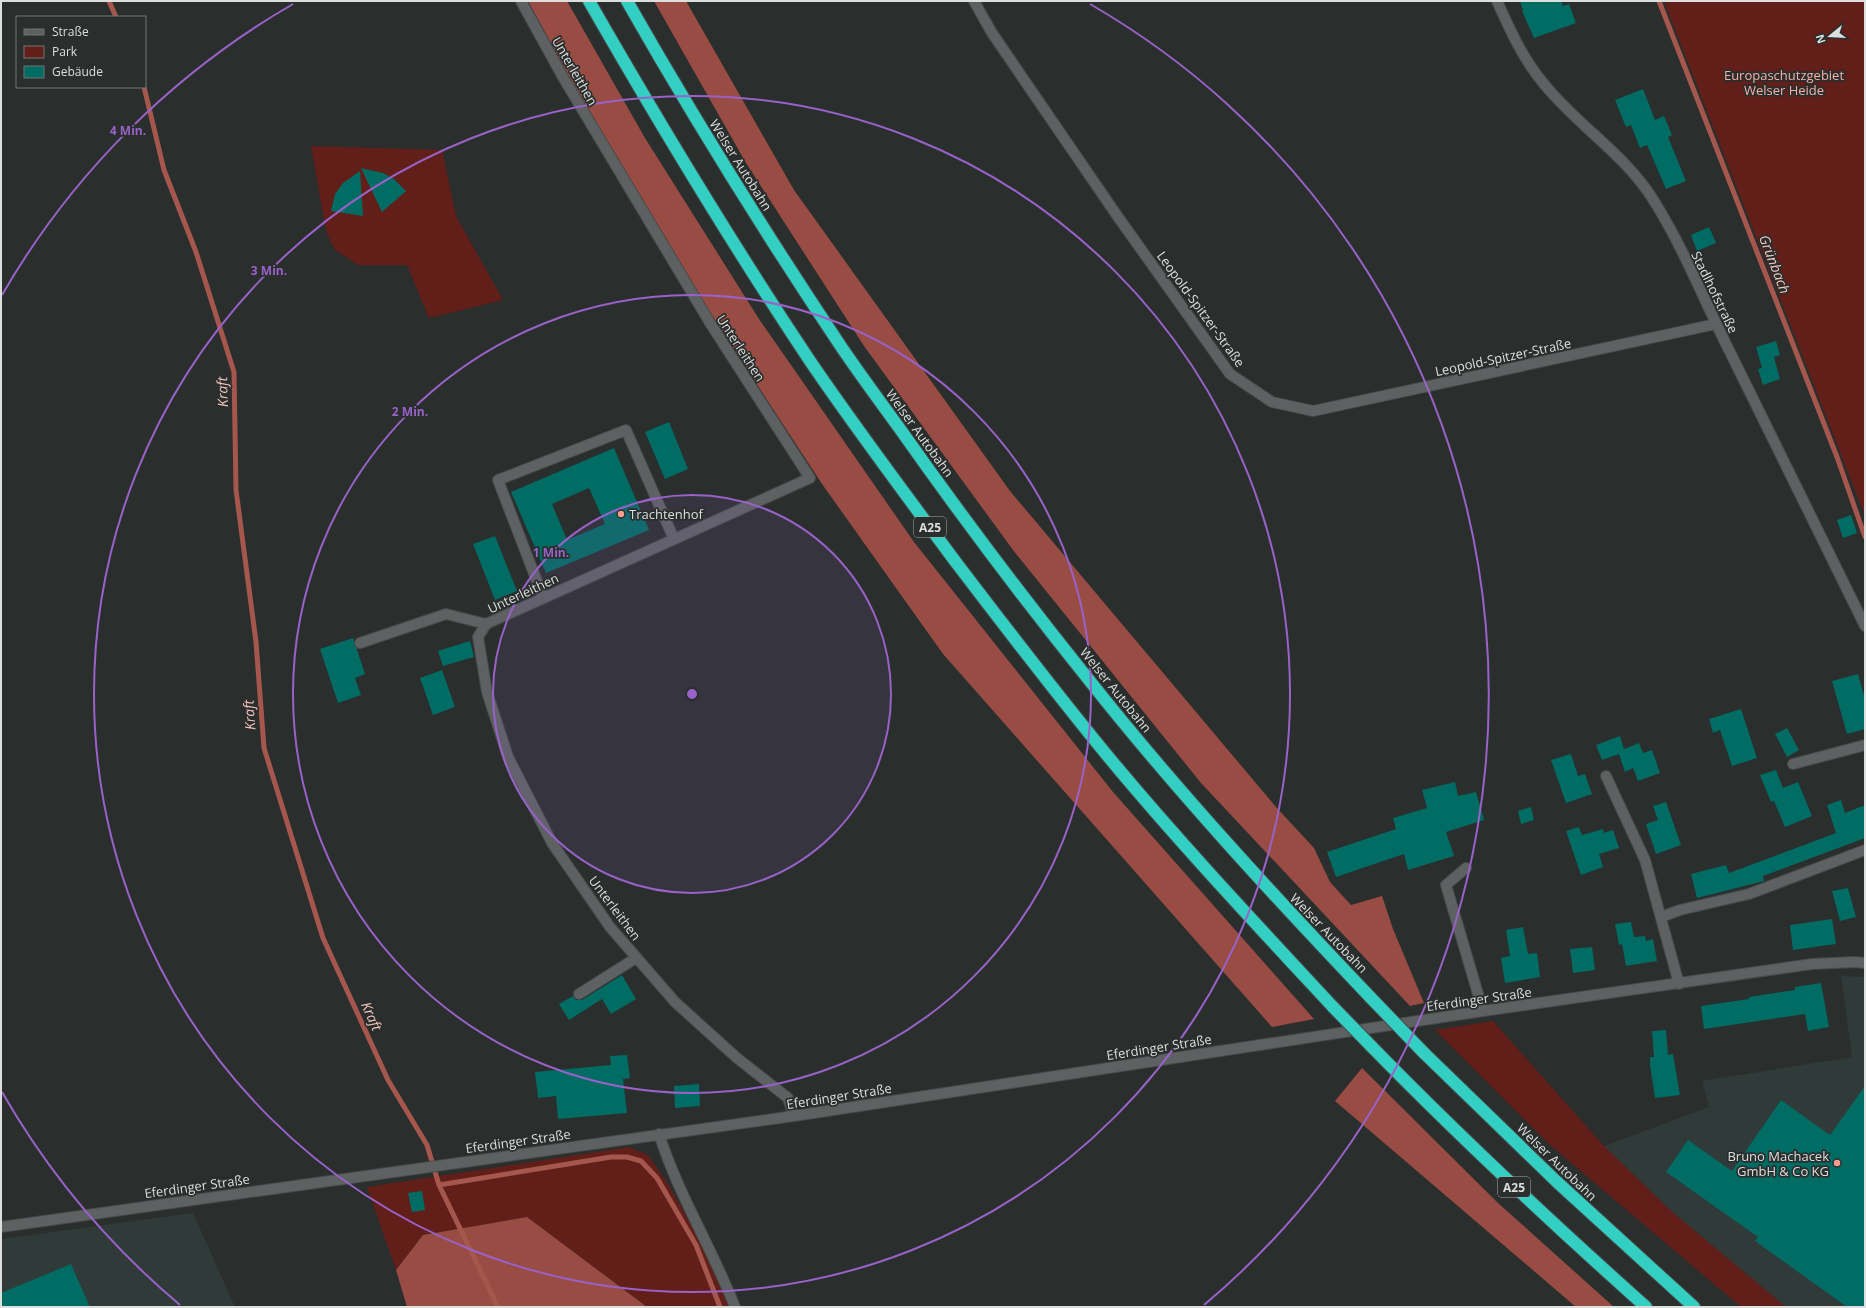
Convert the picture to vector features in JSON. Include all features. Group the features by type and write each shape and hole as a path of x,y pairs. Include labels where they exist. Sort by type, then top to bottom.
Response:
{"highway":[{"name":"A25","path":"589,1 654,115 734,243 811,361 904,493 1012,636 1106,754 1217,881 1333,1007 1494,1167 1572,1241 1646,1307"},
{"name":"Welser Autobahn","path":"627,1 697,121 840,345 1007,576 1090,682 1278,901 1424,1053 1557,1182 1694,1307"},
{"path":"1677,1293 1698,1307"}],"street":[{"name":"Unterleithen","path":"521,1 564,79 710,323 810,478 486,624 478,637 487,692 508,757 552,842 610,927 675,1002 737,1058 788,1098 794,1116"},
{"name":"Leopold-Spitzer-Straße","path":"974,1 992,33 1118,217 1230,374 1272,402 1313,411 1716,324"},
{"name":"Stadlhofstraße","path":"1498,1 1512,35 1544,84 1567,109 1636,175 1654,200 1671,231 1865,626"},
{"path":"543,597 498,480 626,430 674,539"},
{"path":"360,643 446,614 486,624"},
{"path":"1793,764 1865,745"},
{"path":"1606,776 1644,860 1679,984"},
{"path":"1660,917 1680,910 1749,894 1865,850"},
{"path":"1466,868 1446,886 1483,1012"},
{"path":"578,994 636,958"},
{"name":"Eferdinger Straße","path":"1,1227 794,1116 1812,964 1854,962 1865,963"},
{"path":"659,1134 682,1193 710,1249 735,1307"}],"shaded area":[{"path":"528,1 567,1 645,138 759,319 914,542 1113,792 1314,1019 1272,1027 943,654 822,484 690,282 578,93"},
{"path":"654,1 686,1 794,190 1010,491 1276,807 1314,848 1330,882 1351,905 1382,896 1393,929 1424,1003 1410,1006 1201,783 1013,550 864,346 746,163"},
{"path":"1841,976 1865,977 1865,1307 1786,1307 1671,1211 1604,1146 1709,1107 1702,1081 1852,1057"},
{"path":"1362,1068 1498,1203 1614,1307 1576,1307 1335,1101"},
{"path":"193,1213 235,1307 1,1307 1,1239"},
{"path":"527,1217 647,1307 407,1307 396,1270 423,1235"}],"green space":[{"name":"Europaschutzgebiet Welser Heide","path":"1664,1 1865,1 1865,516"},
{"path":"311,146 442,150 456,216 503,300 429,318 407,265 358,265 334,249 326,231"},
{"path":"1493,1021 1604,1146 1671,1211 1786,1307 1741,1307 1550,1145 1435,1030"},
{"path":"629,1147 648,1155 668,1184 702,1244 729,1307 647,1307 527,1217 423,1235 396,1270 367,1187"}],"building":[{"path":"1520,1 1561,1 1563,6 1569,4 1576,23 1534,38 1522,11"},
{"path":"1643,89 1655,120 1664,116 1672,135 1668,137 1686,181 1666,189 1647,145 1640,148 1631,125 1626,127 1615,100"},
{"path":"361,168 383,173 394,179 406,191 382,212"},
{"path":"360,171 363,216 331,211 335,194 343,183"},
{"path":"1709,227 1716,243 1697,251 1691,235"},
{"path":"1776,341 1780,355 1774,357 1780,379 1763,385 1758,369 1762,368 1756,347"},
{"path":"669,422 688,469 665,479 645,432"},
{"name":"Trachtenhof","path":"614,448 649,530 546,573 511,492","holes":["589,488 605,524 567,540 552,504"]},
{"path":"1851,515 1857,533 1843,538 1837,520"},
{"path":"495,536 517,591 495,600 473,544"},
{"path":"353,638 365,674 355,678 361,695 338,703 320,649"},
{"path":"470,641 474,657 443,666 438,651"},
{"path":"442,670 455,707 433,715 420,678"},
{"path":"1858,674 1865,699 1865,729 1847,734 1832,681"},
{"path":"1741,709 1757,758 1732,766 1720,730 1713,733 1709,719"},
{"path":"1787,728 1799,750 1787,757 1775,734"},
{"path":"1620,736 1624,749 1639,743 1643,753 1652,750 1660,773 1638,781 1633,768 1625,772 1619,754 1602,760 1596,745"},
{"path":"1571,754 1578,776 1585,774 1592,794 1566,803 1551,760"},
{"path":"1776,770 1783,788 1798,782 1812,816 1785,827 1774,801 1771,802 1760,775"},
{"path":"1455,782 1458,796 1476,792 1484,820 1446,832 1454,856 1408,870 1404,854 1336,877 1327,852 1396,829 1393,818 1427,808 1422,790"},
{"path":"1841,800 1845,813 1865,805 1865,838 1763,876 1764,881 1697,898 1691,874 1726,865 1729,873 1836,833 1827,805"},
{"path":"1666,802 1681,845 1656,854 1646,824 1658,820 1653,806"},
{"path":"1531,807 1534,820 1521,824 1518,811"},
{"path":"1579,827 1582,835 1603,829 1604,833 1613,830 1619,848 1599,854 1603,867 1581,875 1566,831"},
{"path":"1848,888 1856,917 1840,921 1832,891"},
{"path":"1832,919 1836,944 1793,950 1790,925"},
{"path":"1631,922 1634,937 1645,936 1646,941 1653,939 1657,961 1626,966 1622,944 1619,945 1615,924"},
{"path":"1523,927 1528,954 1537,953 1540,977 1505,983 1501,958 1510,956 1506,930"},
{"path":"1592,947 1595,970 1573,973 1570,949"},
{"path":"622,975 636,999 611,1014 602,999 569,1020 559,1004 573,996 576,1000 582,1000"},
{"path":"1821,983 1829,1027 1808,1031 1805,1014 1704,1029 1701,1006 1749,999 1749,997 1795,990 1795,987"},
{"path":"1666,1030 1668,1055 1673,1054 1680,1095 1655,1098 1650,1065 1650,1057 1654,1057 1652,1031"},
{"path":"627,1055 630,1078 623,1079 627,1113 558,1119 556,1096 538,1098 535,1072 611,1065 610,1056"},
{"path":"699,1084 700,1106 675,1108 674,1086"},
{"path":"1865,1086 1865,1307 1847,1307 1755,1241 1758,1237 1666,1172 1688,1140 1732,1171 1781,1100 1830,1135"},
{"path":"422,1191 425,1210 412,1212 408,1193"},
{"path":"71,1264 90,1307 1,1307 1,1293"}],"waterway":[{"name":"Kraft","path":"109,1 116,16"},
{"name":"Grünbach","path":"1659,1 1837,457 1865,537"},
{"name":"Kraft","path":"144,88 164,170 196,252 234,372 236,490 256,642 264,748 323,938 388,1080 427,1145 439,1185 498,1307"},
{"path":"439,1185 611,1157 627,1157 641,1161 657,1178 696,1245 720,1307"}],"place":[{"name":"Trachtenhof","path":"621,514"},
{"name":"Bruno Machacek GmbH & Co KG","path":"1837,1163"}]}
